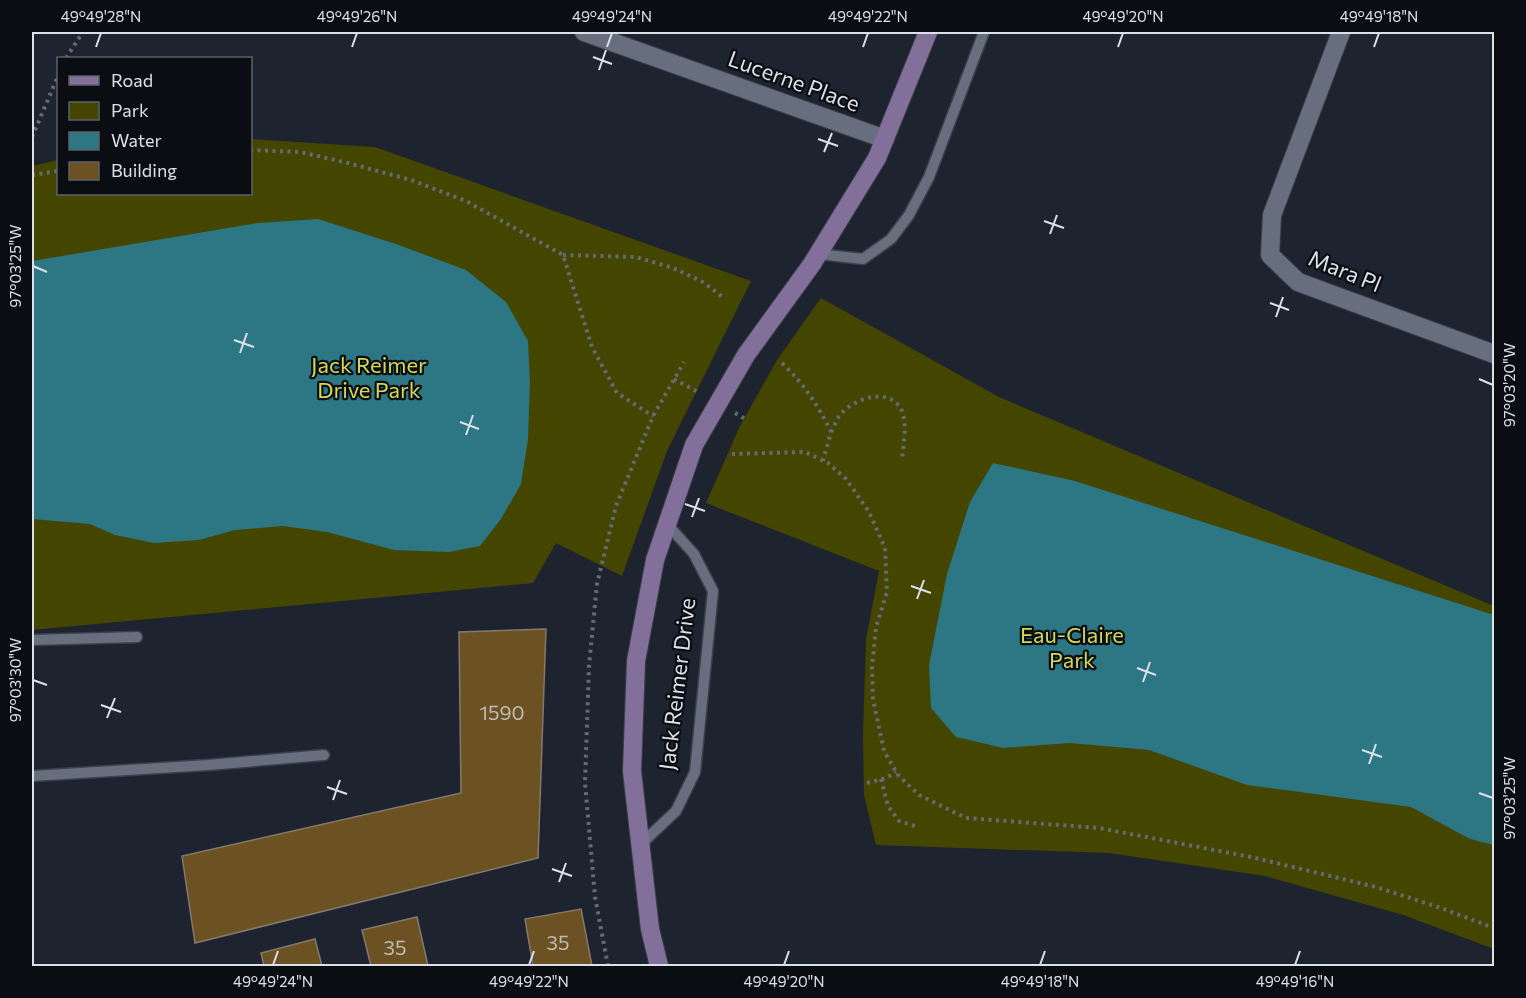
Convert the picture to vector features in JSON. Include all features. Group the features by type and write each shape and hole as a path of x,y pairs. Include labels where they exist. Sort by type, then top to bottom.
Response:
{"street":[{"name":"Lucerne Place","path":"584,32 885,139"},
{"name":"Jack Reimer Drive","path":"659,966 650,928 632,771 636,661 655,560 694,445 746,355 819,254 877,158 928,32"},
{"name":"Mara Pl","path":"1341,32 1272,215 1270,255 1298,282 1494,354"}],"lane":[{"path":"819,254 863,259 891,239 909,215 929,177 984,32"},
{"name":"Jack Reimer Drive","path":"640,845 676,811 695,772 713,591 694,554 667,524"},
{"path":"32,640 137,637"},
{"path":"32,776 324,755"}],"path":[{"path":"67,57 83,32"},
{"path":"32,138 57,78"},
{"path":"252,150 300,152 411,180 466,201 563,255 636,257 673,268 703,282 725,299"},
{"path":"32,175 57,171"},
{"path":"563,255 592,347 617,393 653,416"},
{"path":"608,966 595,897 585,783 589,666 597,584 616,506 653,416 684,362"},
{"path":"782,363 813,397 831,432"},
{"path":"823,461 831,432 839,416 853,404 871,397 887,397 902,411 902,461"},
{"path":"732,454 805,452 823,461 846,479 869,512 885,548 887,592 876,627 872,688 884,751 896,772 920,795 966,818 1099,828 1251,856 1376,887 1494,928"},
{"path":"867,783 896,772"},
{"path":"881,779 888,806 899,821 918,827"}],"green space":[{"name":"Jack Reimer Drive Park","path":"252,139 375,147 751,281 667,451 622,576 556,543 533,583 32,630 32,166 57,160 57,195 252,195"},
{"name":"Eau-Claire Park","path":"821,298 999,397 1494,606 1494,949 1403,915 1265,876 1109,853 876,845 864,795 863,735 866,639 879,571 706,503 740,426 777,360"}],"water":[{"path":"318,219 466,270 506,302 528,341 530,383 528,439 521,484 501,519 480,546 449,552 394,550 327,532 283,526 235,530 199,540 154,543 115,535 90,524 32,519 32,261 258,223"},
{"path":"993,463 1075,481 1494,615 1494,845 1470,839 1411,807 1247,785 1149,750 1070,743 1003,748 956,737 931,708 929,665 947,574 970,502"}],"building":[{"path":"546,629 538,858 195,943 182,856 461,793 459,632"},
{"path":"581,909 592,966 533,966 525,919"},
{"path":"417,917 428,966 371,966 362,930"},
{"path":"315,939 322,966 264,966 261,953"}]}
